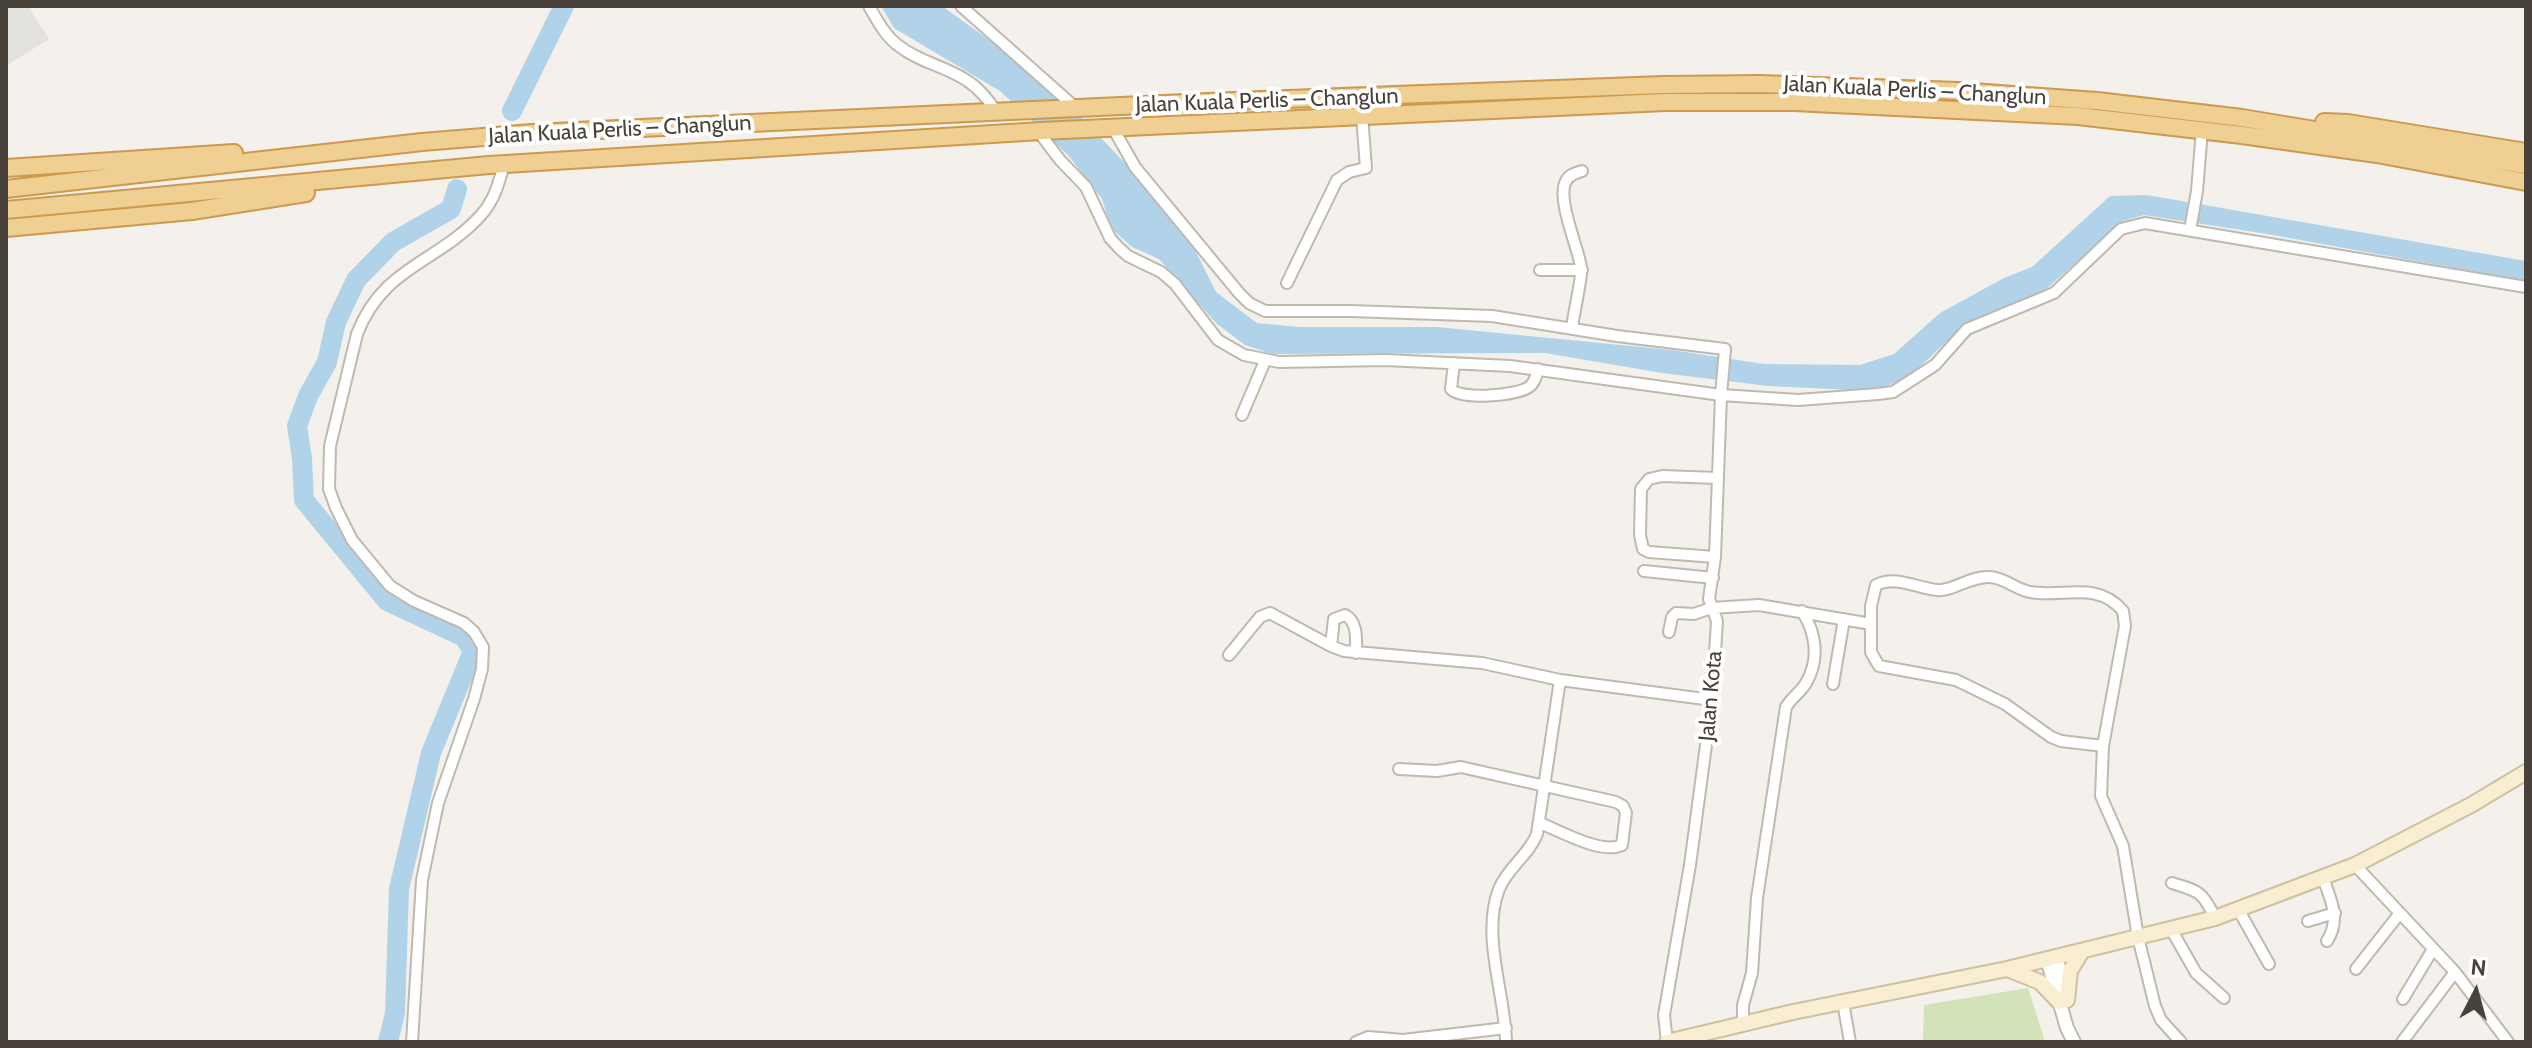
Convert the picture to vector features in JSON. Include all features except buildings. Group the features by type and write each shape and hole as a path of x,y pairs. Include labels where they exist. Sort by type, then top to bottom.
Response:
{"highway":[{"name":"Jalan Kuala Perlis – Changlun","path":"6,189 411,143 503,136 1075,108 1760,84 1958,91 2097,101 2242,118 2525,178"},
{"name":"Jalan Kuala Perlis – Changlun","path":"6,210 497,165 1040,131 1570,105 1746,101 2078,116 2377,154 2525,178"},
{"path":"2242,118 2348,123 2526,152"},
{"path":"6,166 411,143"},
{"path":"6,228 192,211 449,170"}],"main road":[{"path":"1667,1042 1724,1027 2007,969 2215,918 2355,865 2471,805 2526,772"},
{"path":"2007,969 2040,982 2063,1001 2070,971 2082,951"}],"street":[{"path":"869,6 888,37 899,46 915,57 965,79 999,112"},
{"path":"961,6 1075,108"},
{"path":"1287,283 1337,180 1349,172 1366,168 1362,115"},
{"path":"1107,129 1239,293 1249,303 1265,311 1465,314 1518,318 1572,329 1582,270 1564,196 1566,181 1582,171"},
{"path":"2191,227 2202,130"},
{"path":"1040,131 1060,160 1086,187 1110,238 1119,248 1128,256 1161,272 1175,284 1218,340 1244,355 1265,361 1386,360 1538,369 1721,395 1809,399 1893,392 1935,365 1967,329 2054,293 2121,229 2145,223 2191,227 2526,287"},
{"path":"412,1042 422,880 438,803 482,669 483,647 464,623 402,594 379,575 352,540 336,508 329,489 328,460 357,334 364,316 389,284 481,216 497,189 497,165"},
{"path":"1540,270 1582,270"},
{"name":"Jalan Kota","path":"1572,329 1725,351 1715,557 1709,599 1717,621 1712,700 1690,865 1666,1004 1664,1025 1667,1042"},
{"path":"1242,415 1265,361"},
{"path":"1454,363 1451,389 1459,395 1527,389 1536,379 1538,369"},
{"path":"1715,557 1643,549 1640,535 1641,489 1649,479 1662,476 1718,478"},
{"path":"1644,571 1713,578"},
{"path":"2103,746 2051,737 2005,704 1956,680 1879,666 1871,652 1876,585 1884,581 1904,582 1938,591 1970,578 1990,577 2012,582 2028,592 2087,592 2107,597 2123,611 2125,626 2103,746 2101,796 2123,846 2138,937 2155,1006 2161,1020 2181,1042"},
{"path":"1669,632 1676,613 1694,614 1711,608 1759,605 1871,624"},
{"path":"1743,1023 1743,1005 1752,973 1757,898 1786,707 1805,686 1816,642 1814,631 1802,611"},
{"path":"1229,655 1260,617 1270,613 1331,646 1356,653 1482,663 1560,680 1712,700"},
{"path":"1331,646 1334,619 1345,615 1352,620 1355,628 1356,653"},
{"path":"1833,684 1844,619"},
{"path":"1506,1042 1494,941 1494,911 1506,876 1533,845 1540,823 1560,680"},
{"path":"1399,769 1437,771 1461,767 1616,802 1623,806 1626,813 1622,845 1613,848 1588,843 1540,823"},
{"path":"2355,865 2455,972 2508,1042"},
{"path":"2323,878 2335,913 2335,924 2327,941"},
{"path":"2172,883 2199,891 2215,918"},
{"path":"2238,909 2269,964"},
{"path":"2308,921 2335,913"},
{"path":"2356,969 2400,913"},
{"path":"2171,929 2196,973 2224,998"},
{"path":"2403,999 2433,949"},
{"path":"2052,958 2063,1001 2074,1026 2074,1039"},
{"path":"2402,1042 2455,972"},
{"path":"1843,1002 1850,1042"},
{"path":"1724,1027 1729,1042"},
{"path":"1356,1042 1368,1037 1403,1040 1506,1028"}],"green space":[{"path":"2028,988 2044,1038 2042,1042 1923,1042 1924,1005"}],"shaded area":[{"path":"6,6 28,6 49,39 6,66"}],"water":[{"path":"881,6 942,6 1003,50 1034,80 1079,115 1124,162 1191,242 1216,292 1257,323 1300,327 1437,327 1672,350 1764,364 1860,365 1894,354 1940,313 2004,278 2032,267 2110,196 2147,195 2526,261 2526,281 2144,215 2123,221 2045,290 1959,330 1911,375 1876,391 1768,386 1662,373 1545,353 1272,354 1245,345 1217,324 1159,259 1132,247 1111,228 1102,199 1068,155 1000,91 894,28"}],"waterway":[{"path":"512,111 564,6"},
{"path":"388,1042 395,1013 399,889 431,753 473,651 464,637 387,601 304,500 297,426 308,396 327,362 336,322 356,280 393,242 451,209 457,189"}]}
